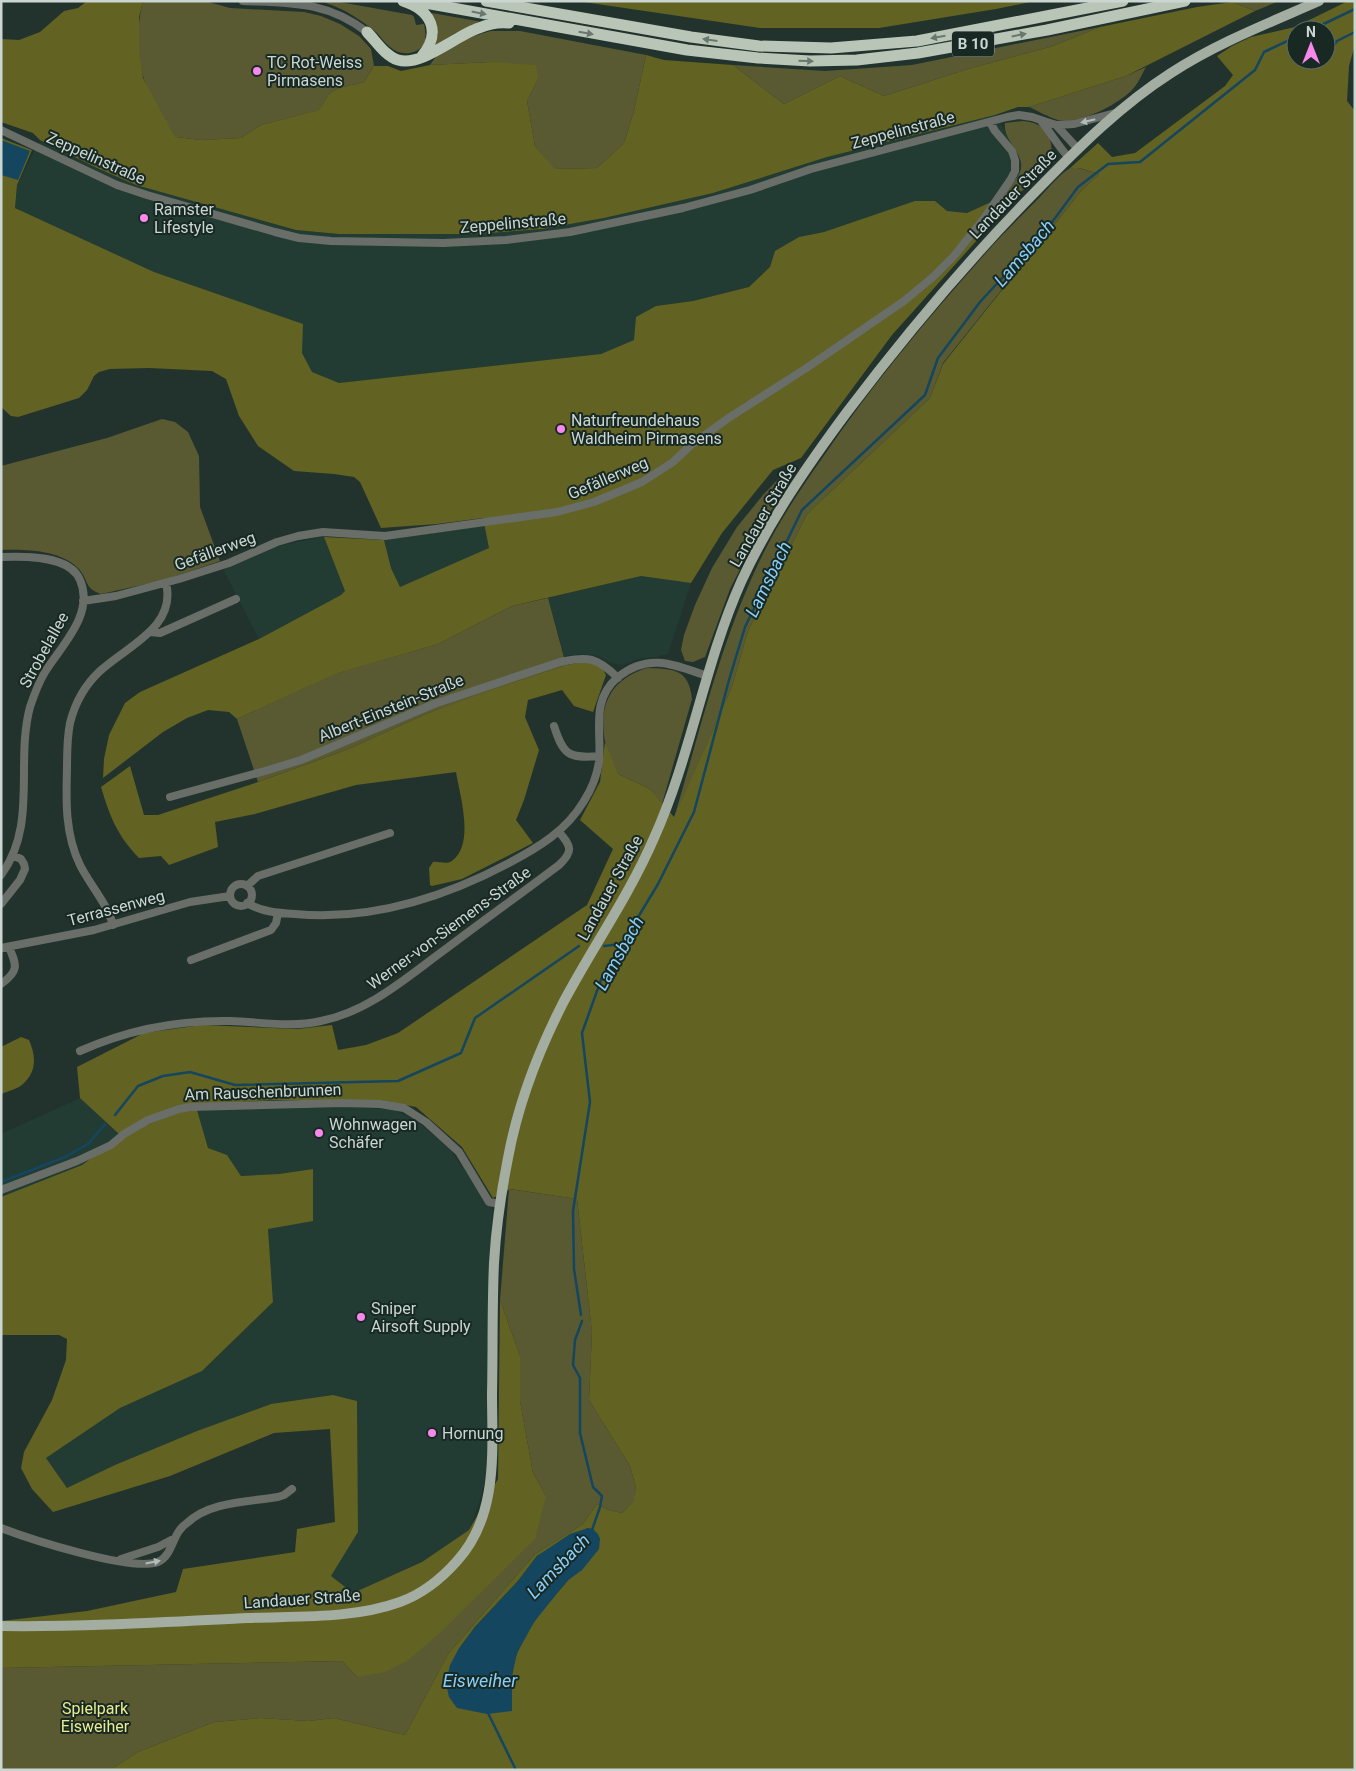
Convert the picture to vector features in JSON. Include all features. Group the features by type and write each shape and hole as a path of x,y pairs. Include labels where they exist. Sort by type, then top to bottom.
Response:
{"highway":[{"path":"403,1 426,14 432,27 431,41 421,58"},
{"name":"B 10","path":"414,1 722,55 783,60 833,61 927,52 1047,30 1185,1"},
{"name":"B 10","path":"486,1 699,39 767,46 831,48 917,41 1123,1"},
{"path":"366,32 385,52 397,60 405,61 421,58 479,28 505,23 538,24"}],"main road":[{"name":"Landauer Straße","path":"1,1626 63,1627 348,1614 400,1602 427,1588 456,1563 472,1540 482,1517 490,1487 494,1265 500,1204 511,1142 526,1088 564,1002 621,904 651,845 670,798 728,614 753,556 769,526 806,468 865,388 928,309 1004,223 1068,158 1119,112 1165,77 1197,57 1260,26 1319,1"}],"street":[{"path":"244,1 313,6 342,16 366,32"},
{"path":"1041,121 1056,125 1074,124 1119,112"},
{"name":"Zeppelinstraße","path":"1,130 88,173 117,185 275,232 299,238 331,241 443,243 506,240 570,232 683,208 750,190 811,169 1019,115 1041,121"},
{"path":"1041,121 1068,158"},
{"name":"Gefällerweg","path":"83,601 116,596 166,583 229,563 277,542 298,536 323,532 385,536 557,512 594,502 642,482 673,462 691,445 730,417 822,358 896,306 933,277 954,256 985,217 1011,180 1015,170 1015,160 1012,151 990,122"},
{"path":"1056,125 1078,149"},
{"name":"Strobelallee","path":"1,557 35,557 60,563 70,568 78,575 81,582 83,601 78,622 44,674 30,706 24,745 24,798 21,828 14,856 1,875"},
{"path":"113,925 106,907 80,865 69,835 66,784 67,740 73,711 92,680 108,664 150,632 160,620 169,598 166,583"},
{"path":"150,632 160,633 236,599"},
{"name":"Albert-Einstein-Straße","path":"170,797 301,760 434,704 560,662 590,658 601,663 618,678"},
{"path":"390,833 258,876 247,886 237,885 233,887 230,896 239,905 247,904 278,913 324,916 358,914 393,908 460,888 523,855 559,832 576,813 586,799 596,774 599,756 599,710 608,688 618,678 641,664 653,662 672,664 707,676"},
{"path":"554,726 561,745 567,752 576,756 599,756"},
{"name":"Werner-von-Siemens-Straße","path":"80,1051 117,1036 157,1026 209,1021 285,1025 307,1024 336,1017 367,1004 384,995 565,859 570,850 559,832"},
{"path":"1,904 24,874 24,864 14,856"},
{"path":"247,886 252,897 247,904"},
{"name":"Terrassenweg","path":"1,984 9,978 15,969 15,961 5,947 113,925 190,902 230,896"},
{"path":"191,960 272,930 278,913"},
{"name":"Am Rauschenbrunnen","path":"1,1190 76,1161 111,1145 124,1134 148,1120 190,1106 342,1102 391,1106 414,1113 448,1140 459,1152 489,1202 500,1204"},
{"path":"1,1528 74,1552 137,1563 156,1563 165,1557 179,1531 200,1514 221,1507 278,1497 292,1489"},
{"path":"119,1560 158,1547 175,1538"}],"shaded area":[{"path":"87,1 143,1 139,17 139,53 143,78 176,137 201,140 241,138 261,125 319,110 331,92 364,82 374,66 388,66 401,71 430,65 491,62 536,65 538,79 527,101 535,146 555,169 597,168 624,143 634,111 646,55 664,60 733,65 784,104 840,76 884,96 968,69 1050,47 1100,27 1197,7 1232,2 1255,11 1126,76 1029,107 1018,107 995,115 827,157 713,193 604,218 542,229 476,234 339,234 296,230 136,185 40,140 33,133 1,122 1,39 19,40 40,32 64,11 78,8"},
{"path":"577,1 1035,1 879,28 760,28"},
{"path":"1348,1 1355,1 1355,45 1349,66 1347,101 1355,111 1355,1770 110,1770 138,1752 214,1722 261,1718 308,1721 334,1718 405,1735 448,1654 535,1554 583,1524 597,1504 609,1510 622,1513 634,1501 636,1488 630,1466 589,1400 592,1332 577,1199 510,1189 493,1198 462,1147 416,1107 379,1100 273,1100 203,1104 119,1134 80,1098 77,1067 144,1033 202,1025 298,1029 332,1025 338,1050 366,1045 398,1033 587,905 613,849 580,820 600,782 605,742 618,774 650,789 674,817 732,687 748,631 807,514 930,398 943,364 1081,191 1099,174 1079,168 1069,169 1098,143 1112,157 1135,153 1225,86 1233,75 1217,56 1251,37 1286,29 1286,70 1336,70 1336,20 1309,20","holes":["588,1528 592,1557 547,1604 524,1638 514,1663 512,1711 458,1650 475,1627 518,1581 537,1556"]},
{"path":"995,115 1014,146 1021,164 1019,175 1004,196 967,213 947,211 935,201 824,232 799,237 775,251 770,267 749,287 693,301 656,306 634,340 601,354 339,383 312,372 302,353 302,324 154,272 15,208 17,185 40,140 136,185 296,230 339,234 476,234 542,229 604,218 713,193 827,157"},
{"path":"1,138 32,150 17,185 15,208 154,272 303,324 302,353 312,372 339,383 601,354 634,340 636,317 656,306 693,301 749,287 770,267 775,251 799,237 824,232 915,201 935,201 947,211 967,213 1004,196 1004,210 892,335 801,458 773,470 722,533 691,583 641,576 512,606 438,644 335,674 237,719 229,712 208,710 187,718 163,732 103,778 104,759 109,735 125,703 140,692 259,639 341,595 345,591 324,537 384,540 391,568 400,587 489,548 483,518 381,528 360,482 354,477 294,471 258,446 239,416 226,379 212,371 149,368 110,369 99,372 94,376 87,390 79,398 18,417 11,416 1,407"},
{"path":"485,525 489,549 400,587 391,568 384,540"},
{"path":"324,537 345,591 341,595 259,639 223,569 283,545"},
{"path":"641,576 691,583 668,654 641,658 622,665 611,663 598,656 585,654 564,656 548,598"},
{"path":"590,661 602,668 606,675 593,712 574,706 562,690 528,700 525,717 539,750 516,820 533,843 462,879 430,885 429,868 433,862 447,863 452,861 459,853 463,843 463,806 456,772 356,785 255,814 215,822 218,847 169,865 161,856 139,858 131,850 115,825 101,787 130,766 144,815 158,815 346,750 426,714 483,693 566,665"},
{"path":"21,1037 29,1040 34,1058 33,1069 28,1079 21,1086 1,1094 1,1047"},
{"path":"80,1098 119,1134 82,1165 1,1197 1,1134"},
{"path":"355,1107 394,1110 415,1120 448,1147 493,1210 489,1291 489,1464 478,1506 469,1530 422,1562 353,1593 331,1576 358,1532 357,1401 333,1395 271,1404 197,1431 115,1465 67,1489 46,1458 120,1408 202,1371 273,1302 268,1229 313,1169 279,1174 241,1176 227,1155 208,1148 197,1110"},
{"path":"188,1109 197,1110 208,1148 227,1155 241,1176 279,1174 313,1169 313,1221 268,1229 273,1302 202,1371 120,1408 46,1458 67,1488 115,1465 197,1431 271,1404 333,1395 357,1401 358,1532 331,1576 353,1593 422,1562 469,1530 498,1479 500,1300 520,1356 520,1401 533,1473 546,1496 535,1539 440,1633 407,1661 385,1672 357,1677 342,1661 1,1668 1,1621 87,1611 176,1592 183,1569 295,1552 297,1529 335,1522 330,1429 274,1433 170,1476 53,1512 32,1489 21,1468 24,1452 52,1400 66,1360 67,1339 59,1335 1,1335 1,1197 82,1165 135,1130"}],"green space":[{"name":"TC Rot-Weiss Pirmasens","path":"143,1 205,1 230,8 304,12 321,16 340,24 359,36 371,49 374,66 364,82 331,92 320,110 261,125 241,138 201,140 176,137 162,117 141,71 138,40"},
{"path":"319,1 334,1 412,15 416,25 424,24 426,36 423,46 410,53 398,52 354,16"},
{"path":"1279,1 1255,11 1232,2"},
{"path":"432,13 482,22 455,33 435,46 438,34"},
{"path":"1100,27 1050,47 968,69 884,96 840,76 784,104 733,65 825,71 912,65"},
{"path":"491,31 520,31 646,55 634,111 624,143 597,168 554,169 535,146 527,101 538,79 491,62 430,65 437,55 448,47 470,37"},
{"path":"1146,67 1136,85 1125,96 1087,117 1067,121 1058,120 1029,107 1126,76"},
{"path":"1031,122 1044,129 1051,145 1051,154 1048,163 1042,171 1004,210 1005,194 1018,176 1021,168 1017,153 1006,133 1005,123"},
{"path":"1078,168 1099,174 1081,191 943,363 930,398 807,514 748,631 732,687 674,818 724,648 736,615 765,550 785,514 861,404 942,303 991,247 1055,181 1067,170"},
{"path":"162,419 175,422 188,432 199,456 200,507 220,561 164,580 101,594 89,587 79,569 63,558 43,552 1,550 1,466 107,438"},
{"path":"792,471 793,474 763,524 730,589 705,657 693,662 685,661 681,650 684,635 712,568 737,527 763,495 783,474"},
{"path":"548,598 566,665 426,714 346,750 258,782 237,719 334,674 438,644 512,606"},
{"path":"647,668 678,672 687,681 692,699 662,804 650,789 618,774 607,749 603,728 606,705 616,686 624,679"},
{"name":"Spielpark Eisweiher","path":"509,1189 577,1199 592,1332 589,1400 630,1466 636,1488 635,1501 622,1513 609,1510 597,1504 583,1524 535,1554 448,1654 405,1735 334,1718 308,1721 261,1718 214,1722 138,1752 110,1770 1,1770 1,1668 342,1661 357,1677 546,1496 533,1473 520,1401 520,1356 500,1300"}],"water":[{"path":"1,140 30,151 18,180 1,175"},
{"name":"Eisweiher","path":"588,1528 593,1529 598,1534 600,1539 599,1549 582,1570 567,1581 534,1622 517,1653 512,1676 512,1711 487,1714 457,1708 449,1697 446,1683 450,1665 458,1650 475,1627 518,1581 537,1556 570,1534"}],"waterway":[{"name":"Lamsbach","path":"1332,20 1355,9"},
{"path":"1336,42 1355,32"},
{"name":"Lamsbach","path":"581,1315 574,1269 573,1211 590,1102 582,1033 602,977 658,884 694,812 745,627 802,510 925,395 938,358 980,302 1047,229 1078,187 1108,164 1140,162 1255,70 1264,52 1286,42"},
{"path":"604,946 620,944"},
{"path":"115,1115 138,1086 163,1076 190,1072 235,1085 398,1081 461,1053 475,1018 579,946"},
{"path":"1,1182 65,1157 88,1144 105,1124"},
{"name":"Lamsbach","path":"582,1321 575,1340 573,1365 580,1378 580,1433 593,1487 602,1496 592,1530"},
{"name":"Lamsbach","path":"487,1711 516,1770"}],"place":[{"name":"TC Rot-Weiss Pirmasens","path":"257,71"},
{"name":"Ramster Lifestyle","path":"144,218"},
{"name":"Naturfreundehaus Waldheim Pirmasens","path":"561,429"},
{"name":"Wohnwagen Schäfer","path":"319,1133"},
{"name":"Sniper Airsoft Supply","path":"361,1317"},
{"name":"Hornung","path":"432,1433"}]}
